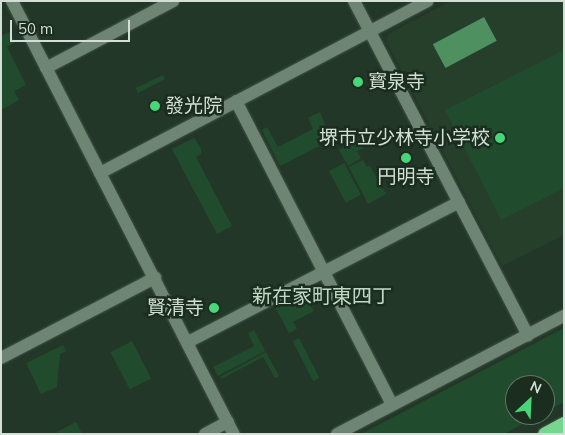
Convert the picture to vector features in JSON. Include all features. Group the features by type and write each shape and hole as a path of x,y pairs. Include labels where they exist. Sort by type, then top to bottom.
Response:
{"highway":[{"path":"545,434 564,424"}],"street":[{"path":"12,1 234,434"},
{"path":"46,68 173,1"},
{"path":"354,1 528,335"},
{"path":"100,173 428,1"},
{"path":"236,101 392,404"},
{"path":"188,342 325,273 459,202"},
{"path":"1,358 155,278"},
{"path":"337,434 564,316"},
{"path":"205,434 228,422"}],"shaded area":[{"name":"堺市立少林寺小学校","path":"451,1 564,1 564,235 502,266 386,41 388,34"},
{"path":"484,17 497,41 445,68 433,44"},
{"path":"10,32 15,42 7,47 26,85 14,91 19,100 1,110 1,36"},
{"path":"564,50 564,188 501,220 445,110"},
{"path":"163,75 165,79 138,93 136,88"},
{"path":"385,75 389,82 370,91 368,87"},
{"path":"320,112 331,140 280,166 262,130 267,127 278,147 313,129 308,118"},
{"path":"194,138 201,148 201,154 196,157 232,226 217,234 172,149"},
{"path":"359,139 364,148 357,151 361,158 348,166 339,150"},
{"path":"363,160 367,167 370,166 386,194 368,204 349,167"},
{"path":"344,163 361,195 346,203 329,171"},
{"path":"302,290 314,311 293,322 297,329 289,333 274,305"},
{"path":"564,328 564,402 555,407 555,375 505,375 505,425 521,425 504,434 361,434"},
{"path":"254,330 265,351 218,376 213,367 254,346 248,333"},
{"path":"299,338 319,378 313,381 293,341"},
{"path":"132,341 151,378 130,389 111,352"},
{"path":"63,345 66,351 60,354 57,387 41,394 26,363"},
{"path":"266,352 279,376 275,378 263,357 221,379 220,377"},
{"path":"76,422 82,434 57,434 57,432"}],"place":[{"name":"寳泉寺","path":"358,82"},
{"name":"發光院","path":"155,106"},
{"name":"堺市立少林寺小学校","path":"500,138"},
{"name":"円明寺","path":"406,158"},
{"name":"賢清寺","path":"214,308"}],"district":[{"name":"新在家町東四丁","path":"322,295"}]}
